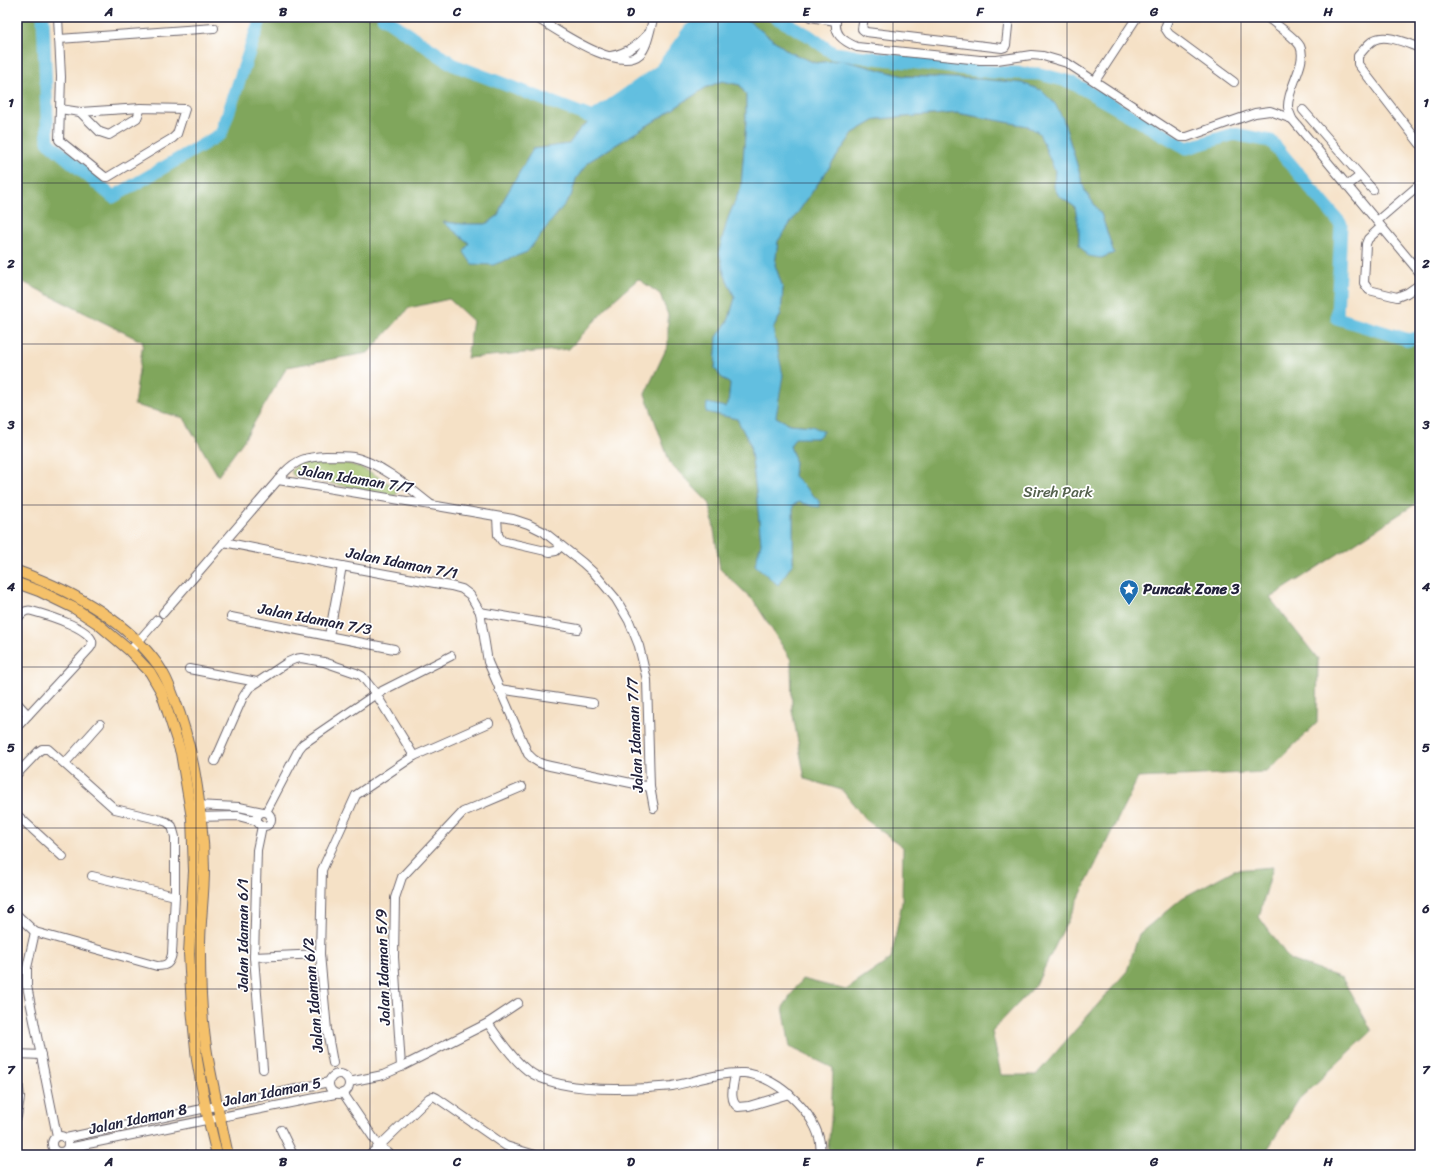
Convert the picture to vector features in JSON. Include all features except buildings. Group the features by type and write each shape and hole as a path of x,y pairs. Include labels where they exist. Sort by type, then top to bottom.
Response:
{"main road":[{"path":"17,570 42,579 105,613 138,642 158,666 168,683 182,716 192,751 198,786 195,805"},
{"path":"17,583 39,591 74,608 96,623 130,651 150,672 161,691 181,753 195,805 204,871 200,953 202,1007 217,1155"},
{"path":"213,1113 228,1155"}],"street":[{"path":"58,17 60,77 59,140 105,177 173,138 176,134 185,109 141,108 80,112 60,109"},
{"path":"535,17 597,53 628,59 634,58 640,54 644,48 654,17"},
{"path":"810,17 836,19 838,36 846,43 857,47 972,59 997,60 1031,55 1043,56 1068,64 1180,137 1187,137 1255,113 1270,111 1292,118"},
{"path":"864,17 862,29 864,31 975,46 1002,48 1005,47 1009,17"},
{"path":"1095,81 1137,17"},
{"path":"1169,17 1165,28 1169,34 1234,82"},
{"path":"1267,17 1293,38 1300,47 1302,59 1290,94 1288,107 1292,118 1420,273"},
{"path":"59,39 214,28"},
{"path":"886,50 888,35"},
{"path":"1420,48 1386,37 1380,37 1373,40 1358,56 1358,64 1420,144"},
{"path":"972,59 975,46"},
{"path":"80,112 100,132 109,135 137,118 141,108"},
{"path":"1303,110 1373,190"},
{"path":"1309,140 1321,130"},
{"path":"1347,186 1360,176"},
{"path":"1420,184 1379,224 1368,239 1366,244 1364,283 1369,290 1397,297 1407,293 1420,284"},
{"name":"Jalan Idaman 7/7","path":"163,613 290,466 298,461 309,458 331,456 354,458 366,462 405,485 430,504"},
{"name":"Jalan Idaman 7/7","path":"278,480 430,504 528,524 544,532 583,563 606,585 616,598 629,621 639,646 644,664 648,698 650,787 654,808"},
{"path":"399,500 405,485"},
{"path":"497,517 498,535 502,541 550,552 556,551 561,546"},
{"name":"Jalan Idaman 7/1","path":"224,542 462,589 473,598 480,612 486,655 499,689 528,754 535,762 650,787"},
{"path":"329,636 342,566"},
{"path":"17,619 25,611 29,610 60,619 87,633 93,640 92,645 17,727"},
{"path":"480,612 578,629"},
{"name":"Jalan Idaman 7/3","path":"231,617 394,649"},
{"path":"130,651 157,620"},
{"path":"260,824 257,816 264,812 301,746 376,694 452,656"},
{"path":"215,761 243,697 249,688 288,662 301,658 324,662 356,673 367,682 414,756"},
{"path":"189,668 257,682"},
{"path":"499,689 593,703"},
{"path":"17,703 28,715"},
{"name":"Jalan Idaman 6/2","path":"334,1063 327,1030 320,954 322,870 356,795 414,756 489,723"},
{"path":"65,763 100,724"},
{"path":"17,774 39,751 45,748 50,750 65,763 115,809 161,820 172,826 175,837 175,896 171,960 168,964 157,966 35,932 17,915"},
{"name":"Jalan Idaman 5/9","path":"401,1067 394,957 395,898 402,878 463,812 522,787"},
{"path":"195,805 239,807 264,812 270,814 271,821 267,826 238,816 196,817"},
{"path":"17,815 63,857"},
{"name":"Jalan Idaman 6/1","path":"260,824 257,850 254,957 264,1069"},
{"path":"92,876 175,896"},
{"path":"35,932 28,968 27,986 57,1136"},
{"path":"254,957 320,954"},
{"path":"349,1082 384,1075 488,1023 518,1003"},
{"path":"488,1023 496,1036 527,1070 547,1080 584,1088 629,1089 671,1086 715,1075 744,1073 759,1076 773,1082 789,1094 808,1115 817,1132 821,1150 820,1155"},
{"path":"17,1054 41,1055"},
{"path":"17,1072 20,1096 17,1117"},
{"path":"339,1094 348,1089 349,1082 345,1076 339,1074 333,1076 329,1082 330,1089 339,1094 379,1146 391,1155"},
{"path":"735,1074 733,1098 734,1104 738,1107 749,1106 789,1094"},
{"name":"Jalan Idaman 5","path":"213,1113 329,1082"},
{"name":"Jalan Idaman 5","path":"213,1113 339,1094"},
{"path":"370,1155 433,1096 506,1146 535,1155"},
{"name":"Jalan Idaman 8","path":"66,1138 132,1124 213,1113"},
{"name":"Jalan Idaman 8","path":"64,1152 213,1113"},
{"path":"132,1124 135,1134"},
{"path":"281,1130 293,1155"},
{"path":"57,1136 66,1138 68,1143 64,1152 56,1151 52,1147 52,1142 57,1136"}],"green space":[{"name":"Sireh Park","path":"17,17 43,17 48,142 113,197 221,134 261,17 383,17 454,65 593,118 580,129 569,144 533,149 504,199 498,216 486,224 444,222 469,243 571,196 576,179 588,162 705,88 722,81 740,85 746,95 746,122 741,187 728,218 724,273 735,298 729,319 717,337 715,368 720,376 730,384 728,404 725,407 707,404 707,412 737,419 750,444 761,543 755,565 793,563 793,505 799,502 812,506 820,506 819,501 794,476 795,460 790,446 795,437 817,438 812,426 789,424 776,417 777,350 773,329 781,314 783,288 775,265 778,241 853,133 877,119 957,113 1028,126 1039,132 1055,171 1054,187 1059,196 1075,207 1079,228 1079,245 1101,258 1114,253 1101,214 1085,191 1063,119 978,79 904,76 841,60 815,63 789,52 745,17 775,17 808,34 833,53 993,72 1040,74 1071,82 1187,148 1234,134 1271,141 1341,224 1337,318 1409,340 1420,337 1420,501 1270,598 1318,659 1317,723 1266,772 1138,778 1036,985 992,1031 1001,1075 1036,1075 1127,971 1139,934 1182,898 1234,870 1273,867 1259,917 1290,960 1342,978 1372,1031 1299,1099 1264,1155 827,1155 831,1121 833,1068 790,1047 783,1007 802,979 846,990 891,959 902,902 903,847 865,819 842,790 805,779 792,710 791,660 754,601 720,569 710,504 670,463 645,394 668,345 668,315 660,294 638,279 615,299 569,349 467,358 473,321 449,299 409,308 368,353 287,367 244,440 218,476 184,418 134,405 143,342 19,280 17,281"},
{"path":"319,460 341,462 360,468 397,489 397,494 393,496 295,476 292,474 292,470 301,462"}],"water":[{"path":"709,17 745,17 789,52 815,63 841,60 904,76 978,79 1022,83 1041,90 1055,104 1063,119 1085,191 1101,214 1114,253 1101,258 1088,256 1079,245 1079,228 1075,207 1059,196 1054,187 1055,171 1039,133 1028,126 957,113 877,119 853,133 778,241 775,265 783,288 781,314 773,329 783,375 776,417 789,424 812,426 824,432 817,438 795,438 790,446 795,460 794,476 819,501 820,507 799,502 793,505 793,563 778,585 755,565 761,543 750,444 737,419 706,412 707,403 725,407 728,404 730,384 720,376 715,368 717,337 729,319 735,298 724,273 719,251 728,218 741,187 746,122 746,95 740,85 722,81 705,88 588,162 576,179 571,196 527,252 493,265 472,264 464,252 469,243 443,222 486,224 498,216 504,199 533,149 569,144 580,129 593,118 660,71 690,30"}],"waterway":[{"path":"43,17 48,142 113,197 221,134 261,17"},
{"path":"383,17 454,65 593,118 660,71 690,30 709,17"},
{"path":"775,17 808,35 833,53 993,72 1040,74 1071,82 1187,148 1234,134 1271,141 1341,224 1337,318 1409,340 1420,337"}],"place":[{"name":"Puncak Zone 3","path":"1129,606"}]}
